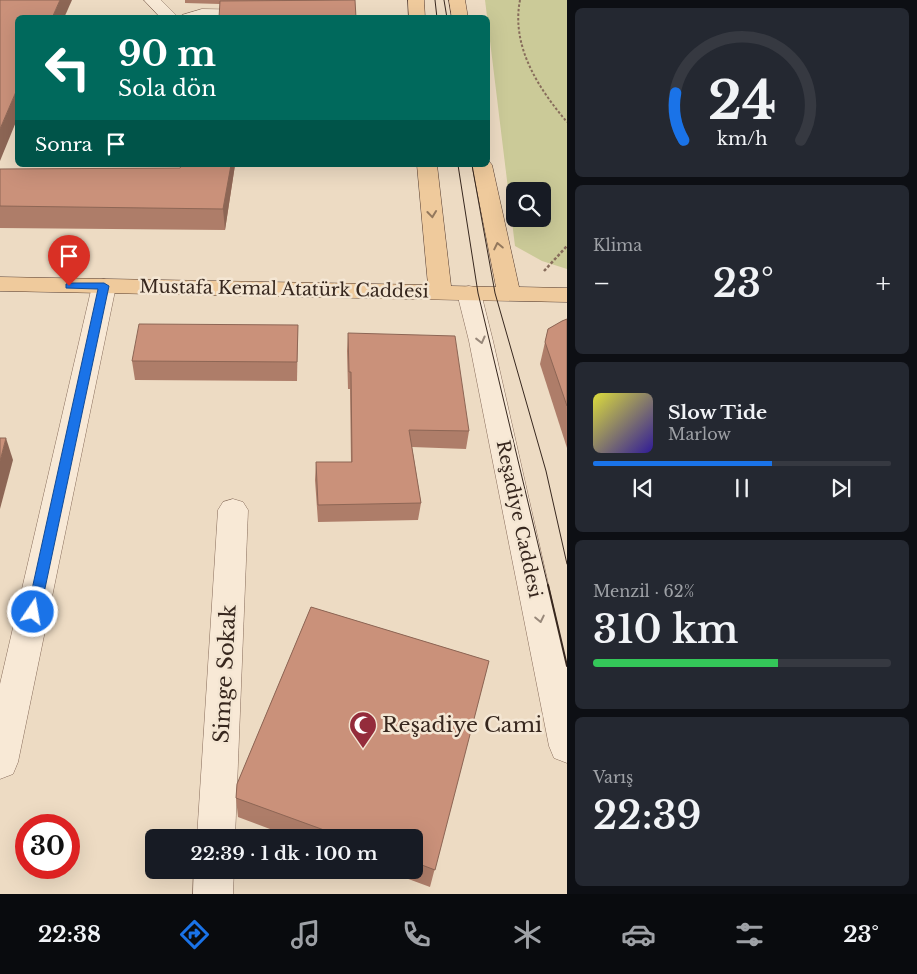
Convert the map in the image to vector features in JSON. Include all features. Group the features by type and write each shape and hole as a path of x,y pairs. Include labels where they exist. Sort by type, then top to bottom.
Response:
{"main road":[{"path":"416,0 417,15"},
{"path":"457,0 460,15"},
{"path":"428,167 440,292"},
{"path":"482,167 508,293"},
{"name":"Mustafa Kemal Atatürk Caddesi","path":"0,284 567,295"}],"street":[{"path":"152,0 168,15"},
{"path":"198,15 238,15"},
{"path":"0,762 10,669 104,286"},
{"name":"Reşadiye Caddesi","path":"469,293 481,341 567,746"},
{"name":"Simge Sokak","path":"216,829 233,510"},
{"path":"213,894 214,879"}],"path":[{"path":"520,0 516,23 526,57 543,92 567,122"},
{"path":"541,273 567,246"}],"shaded area":[{"path":"485,0 567,0 567,269 542,261 515,246 513,227 551,227 551,182 507,182 490,41 490,15 487,15"}],"building":[{"path":"0,0 60,0 53,15 15,15 15,94 0,129"},
{"path":"355,0 356,15 219,15 220,1"},
{"path":"231,167 223,209 0,206 0,169"},
{"path":"567,319 567,406 545,342 548,329"},
{"path":"139,324 298,325 297,362 132,361"},
{"path":"348,333 455,336 469,431 409,430 421,503 318,505 316,462 352,462 351,372 349,372"},
{"path":"0,438 6,438 0,461"},
{"name":"Reşadiye Cami","path":"311,607 489,661 435,870 423,865 423,829 321,829 236,798 237,784"}],"tram line":[{"path":"435,0 437,15"},
{"path":"444,0 446,15"},
{"path":"458,167 478,293 548,586"},
{"path":"472,167 495,293 546,471 567,564"},
{"path":"548,585 567,666"}],"place":[{"name":"Reşadiye Cami","path":"363,749"}],"route":[{"path":"33,612 104,286 69,286"}]}
